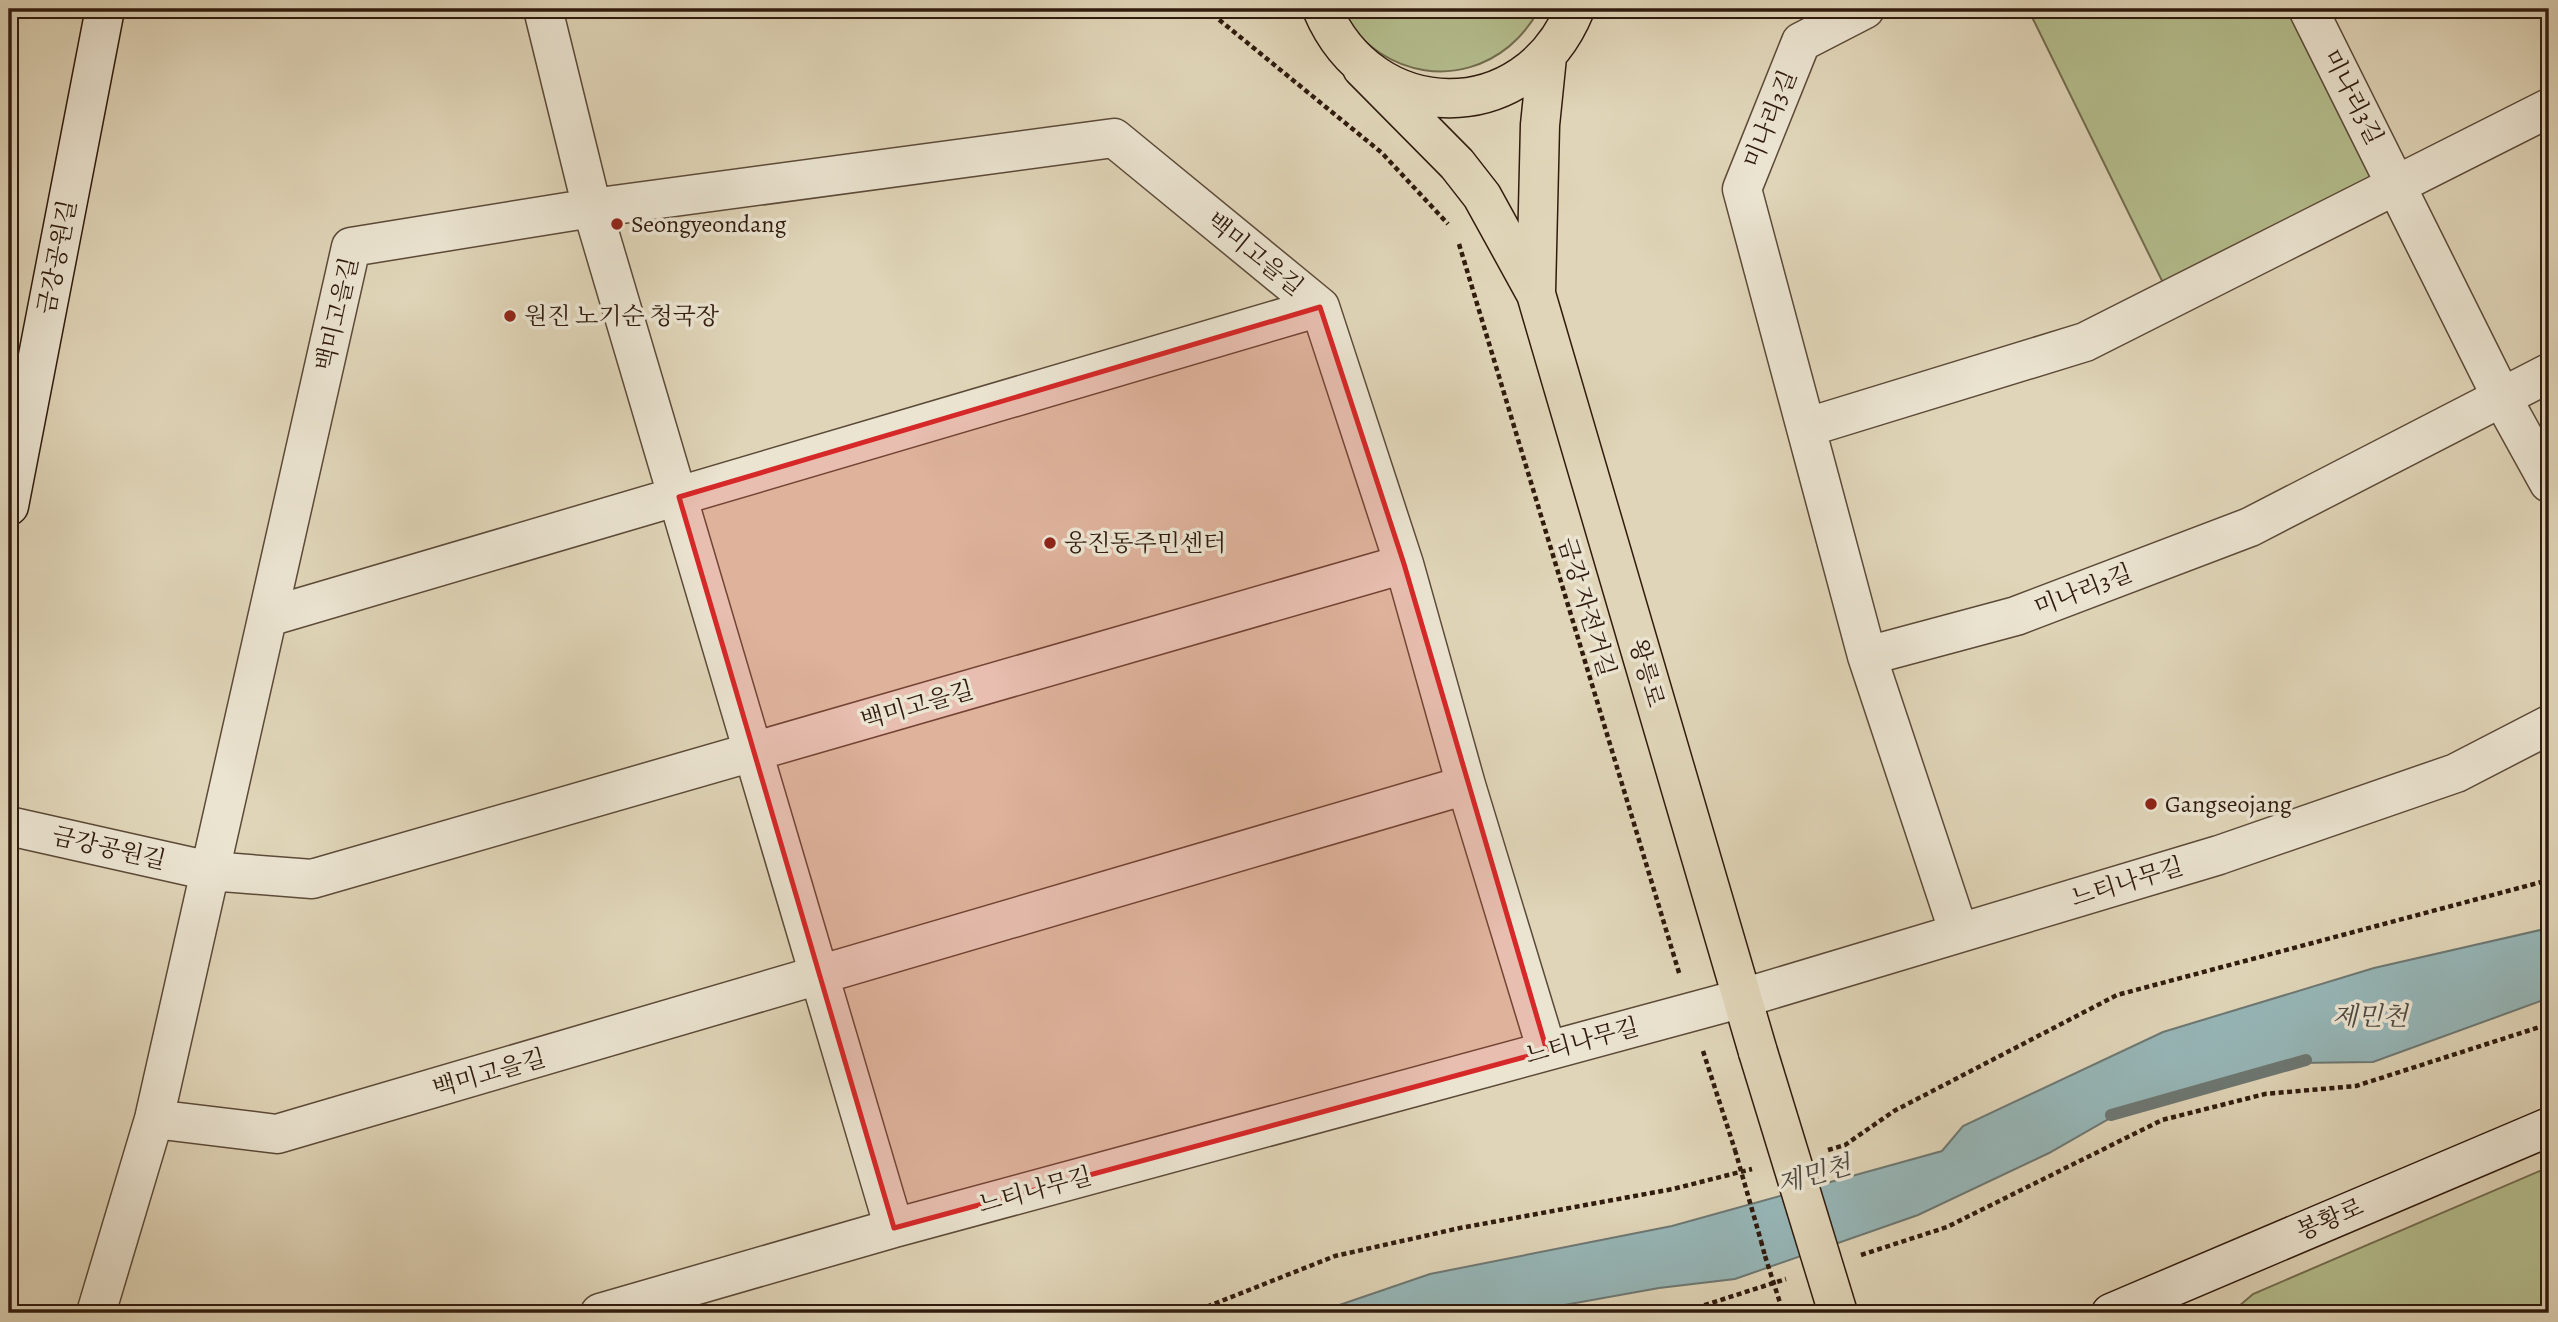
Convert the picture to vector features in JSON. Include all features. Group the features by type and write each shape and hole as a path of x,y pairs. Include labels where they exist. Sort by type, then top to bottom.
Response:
{"main road":[{"path":"1293,9 1327,22 1362,68 1457,164 1482,196 1535,294"},
{"path":"1362,68 1401,91 1438,99 1478,96 1516,81 1547,57 1567,29 1575,9"},
{"path":"1535,294 1540,125 1547,57"},
{"name":"왕릉로","path":"1535,294 1758,1052 1838,1313"}],"street":[{"name":"금강공원길","path":"9,506 105,9"},
{"path":"543,9 592,208 894,1228"},
{"name":"미나리3길","path":"1865,9 1801,43 1742,189 1808,427 1867,656 2016,616 2250,527 2502,398"},
{"name":"미나리3길","path":"2308,9 2502,398 2549,483"},
{"path":"1808,427 2085,342 2549,108"},
{"name":"백미고을길","path":"96,1313 154,1119 351,247 592,208 1114,138 1320,307"},
{"path":"1320,307 1404,564 1466,785 1547,1051"},
{"name":"백미고을길","path":"268,617 1320,307"},
{"path":"2502,398 2549,373"},
{"name":"백미고을길","path":"210,871 312,879 1404,564"},
{"path":"1867,656 1959,933"},
{"name":"느티나무길","path":"600,1313 894,1228 1743,998 2219,855 2456,773 2549,725"},
{"name":"백미고을길","path":"154,1119 277,1134 1466,785"},
{"name":"금강공원길","path":"9,826 210,871"},
{"name":"봉황로","path":"2111,1313 2549,1127"}],"path":[{"name":"금강 자전거길","path":"1206,9 1382,153 1455,232 1782,1311"},
{"path":"1819,1152 1845,1145 1894,1111 2117,995 2549,880"},
{"path":"1855,1257 1947,1227 2162,1120 2265,1094 2356,1086 2549,1024"},
{"path":"1191,1313 1335,1256 1460,1228 1673,1189 1766,1165"},
{"path":"1680,1313 1789,1278"}],"highlighted area":[{"path":"1320,307 1404,564 1547,1051 894,1228 679,497"}],"green space":[{"path":"1342,9 1539,9 1526,30 1490,59 1447,71 1425,70 1402,64 1380,53 1358,34"},
{"path":"2028,9 2288,9 2380,194 2171,299"},
{"path":"2549,1167 2549,1313 2231,1313 2253,1294"}],"water":[{"name":"제민천","path":"2549,928 2549,998 2373,1062 2296,1063 2121,1112 2049,1153 1918,1215 1735,1279 1659,1288 1520,1313 1316,1313 1430,1274 1672,1226 1942,1151 1963,1126 2163,1032 2374,968"}],"waterway":[{"name":"제민천","path":"2111,1115 2306,1060"}],"place":[{"name":"Seongyeondang","path":"617,224"},
{"name":"원진 노기순 청국장","path":"510,316"},
{"name":"웅진동주민센터","path":"1050,543"},
{"name":"Gangseojang","path":"2151,804"}]}
